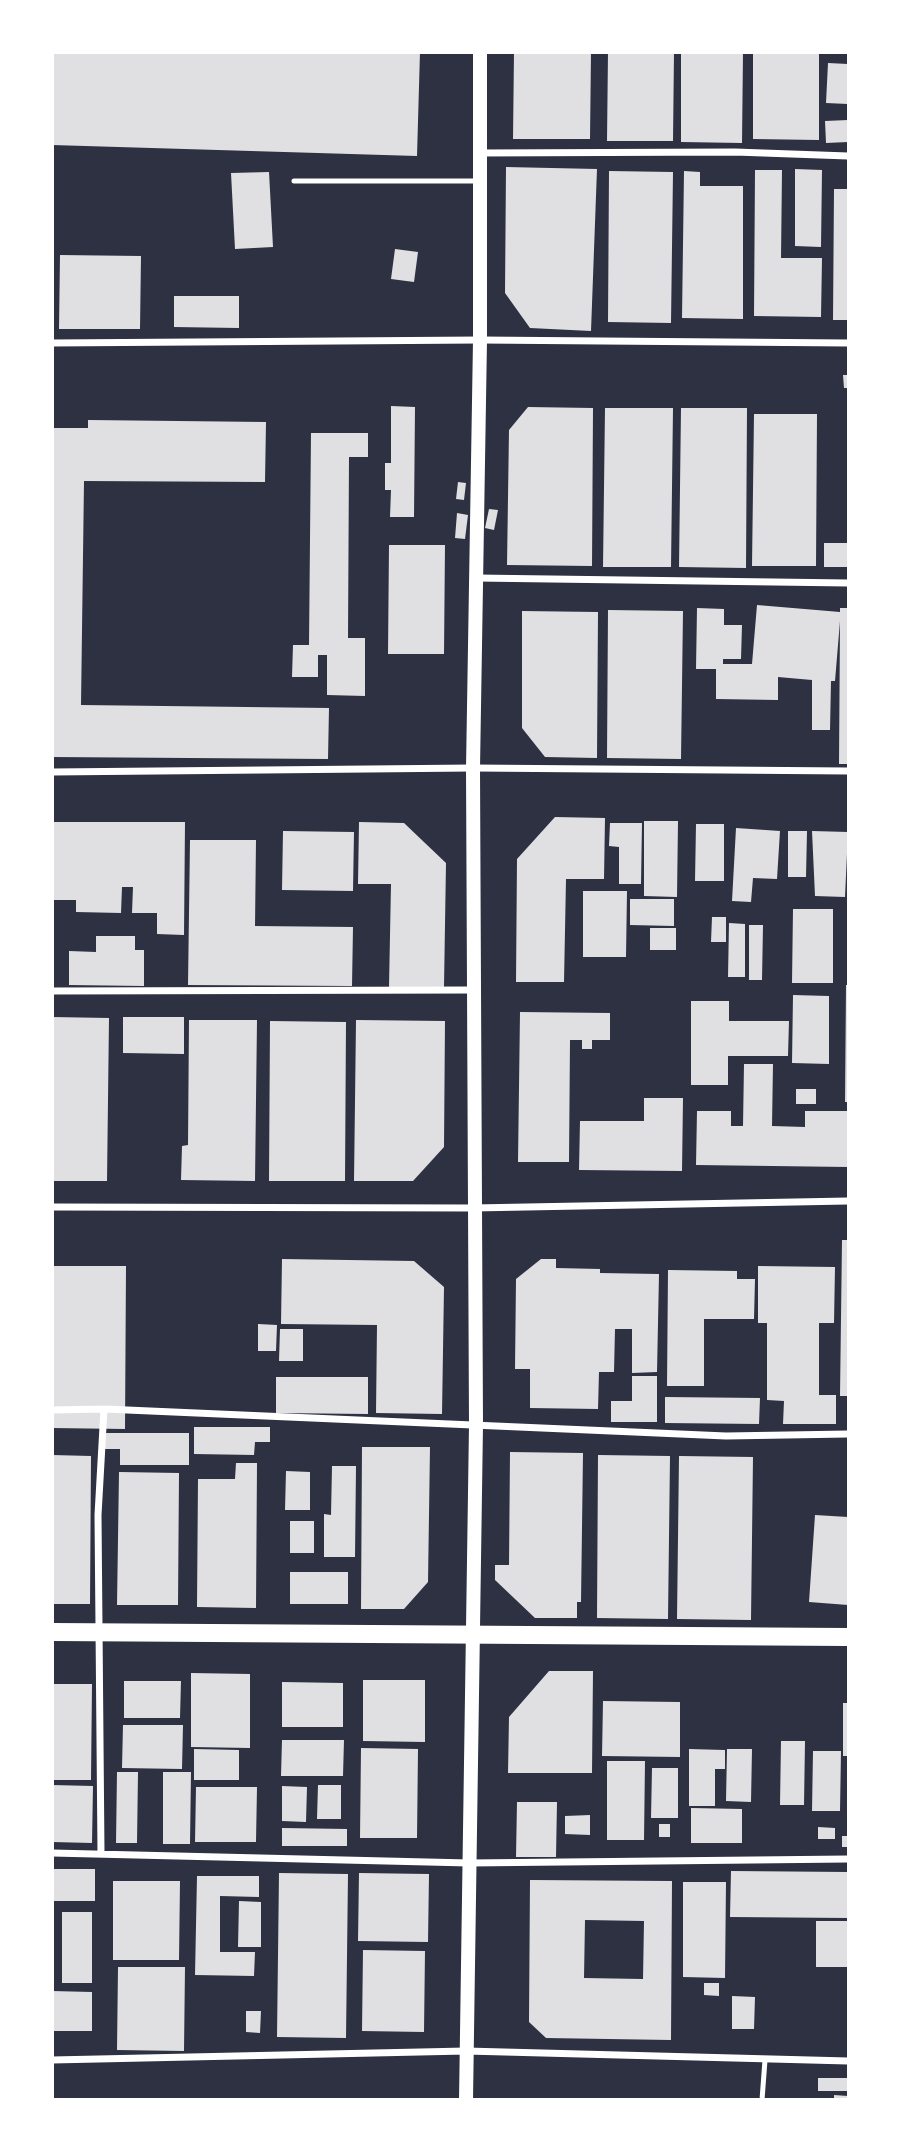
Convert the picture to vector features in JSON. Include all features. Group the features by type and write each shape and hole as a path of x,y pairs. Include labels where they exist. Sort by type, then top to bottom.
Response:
{"main road":[{"path":"466,2099 476,1425 473,768 480,340 480,52"},
{"path":"52,1632 849,1637"}],"street":[{"path":"479,153 735,152 849,156"},
{"path":"52,343 480,340 849,343"},
{"path":"475,578 849,583"},
{"path":"52,772 473,768 849,771"},
{"path":"52,991 473,990"},
{"path":"52,1207 473,1208 849,1201"},
{"path":"101,1853 98,1515 104,1409"},
{"path":"52,1410 104,1409 726,1436 849,1434"},
{"path":"52,1853 469,1863 849,1859"},
{"path":"52,2060 466,2051 849,2061"}],"lane":[{"path":"294,181 479,181"},
{"path":"762,2099 765,2060"}],"building":[{"path":"52,52 420,52 417,156 52,145"},
{"path":"514,52 591,52 590,139 513,139"},
{"path":"608,52 674,52 673,141 607,141"},
{"path":"681,52 743,52 742,143 681,142"},
{"path":"753,52 819,52 819,140 753,139"},
{"path":"828,63 848,64 848,104 826,103"},
{"path":"848,120 848,142 826,143 825,121"},
{"path":"506,167 597,169 591,331 530,328 505,293"},
{"path":"795,169 822,170 821,247 795,246"},
{"path":"755,170 782,170 781,258 822,258 821,317 754,316"},
{"path":"609,171 673,172 671,323 608,322"},
{"path":"684,171 700,172 700,186 743,186 743,319 682,318"},
{"path":"269,172 273,247 235,249 231,173"},
{"path":"834,189 848,189 848,320 833,320"},
{"path":"395,249 418,252 414,282 391,279"},
{"path":"60,255 141,256 140,329 59,329"},
{"path":"174,296 239,296 239,328 174,327"},
{"path":"843,375 848,375 848,388 844,388"},
{"path":"391,406 415,407 414,517 390,517 391,490 385,490 385,463 391,463"},
{"path":"528,407 593,408 592,566 507,565 509,430"},
{"path":"605,408 673,408 671,567 603,567"},
{"path":"681,408 747,408 746,568 679,567"},
{"path":"754,414 817,414 816,566 752,566"},
{"path":"88,420 266,422 265,482 84,481 81,705 329,708 328,759 52,757 52,428 88,428"},
{"path":"311,433 368,433 368,457 349,457 348,638 365,638 365,696 327,695 327,655 318,655 318,677 292,677 293,645 309,645"},
{"path":"458,482 466,483 464,500 456,499"},
{"path":"489,509 498,510 494,530 485,528"},
{"path":"457,513 468,515 465,539 455,538"},
{"path":"824,543 848,543 848,567 824,567"},
{"path":"389,545 445,545 444,654 388,654"},
{"path":"757,605 840,612 840,608 848,608 848,764 839,764 840,621 835,681 831,681 830,730 812,730 812,680 778,677 778,700 716,699 716,669 696,669 697,608 724,609 724,625 742,625 741,659 723,659 723,664 752,664"},
{"path":"608,610 683,611 681,759 607,758"},
{"path":"522,611 598,612 597,758 545,757 522,728"},
{"path":"555,817 605,818 604,879 566,879 564,982 516,982 517,859"},
{"path":"644,821 678,821 677,897 644,896"},
{"path":"52,822 185,822 184,935 157,934 157,913 132,913 133,887 122,887 121,913 76,912 76,900 52,900"},
{"path":"359,822 404,823 446,863 444,987 389,987 391,884 358,884"},
{"path":"610,823 642,823 641,884 619,884 619,847 609,846"},
{"path":"696,824 724,824 724,881 695,881"},
{"path":"736,828 780,831 777,879 753,878 751,902 732,901"},
{"path":"283,831 354,832 353,891 282,890"},
{"path":"788,831 807,831 806,877 788,877"},
{"path":"812,831 848,832 845,897 815,896"},
{"path":"190,840 256,840 255,926 353,927 352,986 188,985"},
{"path":"583,891 627,891 626,957 583,957"},
{"path":"630,899 674,899 674,926 630,925"},
{"path":"793,909 833,909 833,983 792,983"},
{"path":"712,917 726,917 726,942 711,942"},
{"path":"729,923 745,924 745,977 728,977"},
{"path":"749,925 763,925 762,980 749,980"},
{"path":"650,928 676,928 676,950 650,950"},
{"path":"96,936 135,936 135,950 144,950 144,986 69,985 69,951 96,952"},
{"path":"848,985 848,1102 845,1102"},
{"path":"793,995 829,996 829,1064 792,1063"},
{"path":"691,1001 729,1001 729,1021 789,1021 788,1056 728,1056 728,1085 691,1085"},
{"path":"520,1012 610,1013 610,1040 592,1040 592,1049 582,1049 582,1040 570,1040 569,1162 518,1162"},
{"path":"52,1017 109,1018 107,1181 52,1181"},
{"path":"123,1017 184,1017 184,1054 123,1053"},
{"path":"189,1020 257,1020 255,1181 181,1180 182,1146 188,1145"},
{"path":"356,1020 445,1021 444,1147 413,1181 354,1181"},
{"path":"270,1021 346,1022 345,1181 269,1181"},
{"path":"744,1064 773,1064 772,1126 805,1127 805,1111 848,1111 848,1167 696,1165 697,1111 731,1111 731,1126 743,1126"},
{"path":"796,1089 816,1089 816,1104 796,1104"},
{"path":"644,1098 683,1098 682,1171 579,1170 580,1121 644,1121"},
{"path":"842,1240 848,1240 848,1396 840,1396"},
{"path":"282,1259 414,1261 444,1287 442,1414 376,1413 377,1325 281,1324"},
{"path":"541,1259 556,1259 556,1268 600,1269 600,1273 659,1274 657,1372 632,1373 632,1329 615,1329 614,1372 599,1372 598,1409 530,1408 530,1369 515,1369 516,1279"},
{"path":"52,1266 126,1266 125,1429 52,1428"},
{"path":"758,1266 835,1267 834,1323 819,1323 819,1395 836,1395 836,1424 783,1424 784,1401 767,1400 767,1323 758,1323"},
{"path":"668,1270 737,1271 737,1279 755,1279 754,1319 704,1319 704,1386 667,1386"},
{"path":"258,1324 277,1325 276,1351 258,1351"},
{"path":"280,1329 303,1329 303,1361 279,1361"},
{"path":"632,1376 657,1376 657,1422 611,1422 611,1401 632,1401"},
{"path":"276,1377 368,1377 368,1414 276,1413"},
{"path":"665,1397 760,1398 759,1424 665,1423"},
{"path":"194,1427 270,1427 270,1442 255,1442 254,1455 194,1454"},
{"path":"103,1433 189,1433 189,1465 120,1465 120,1449 103,1449"},
{"path":"362,1447 430,1447 428,1582 404,1609 361,1609"},
{"path":"510,1452 583,1453 581,1602 577,1602 577,1618 535,1618 495,1580 495,1565 509,1565"},
{"path":"52,1455 91,1456 90,1604 52,1604"},
{"path":"598,1455 670,1456 668,1619 597,1618"},
{"path":"679,1456 753,1457 751,1620 677,1619"},
{"path":"236,1463 257,1463 256,1608 197,1607 198,1479 235,1479"},
{"path":"332,1466 356,1466 355,1557 324,1557 324,1514 331,1515"},
{"path":"286,1471 310,1472 310,1510 285,1510"},
{"path":"119,1472 179,1473 178,1605 117,1605"},
{"path":"815,1515 848,1517 848,1605 809,1602"},
{"path":"290,1521 314,1521 314,1553 290,1553"},
{"path":"290,1572 348,1572 348,1604 290,1604"},
{"path":"549,1671 593,1671 592,1773 508,1773 509,1717"},
{"path":"191,1673 250,1674 250,1748 191,1747"},
{"path":"363,1680 425,1680 425,1742 363,1741"},
{"path":"124,1681 181,1681 180,1718 124,1718"},
{"path":"282,1682 343,1683 343,1727 282,1727"},
{"path":"52,1684 92,1684 91,1780 52,1780"},
{"path":"603,1701 680,1702 680,1757 602,1756"},
{"path":"843,1703 848,1703 848,1756 843,1756"},
{"path":"123,1725 183,1725 182,1769 122,1768"},
{"path":"282,1740 344,1740 343,1776 281,1776"},
{"path":"781,1741 805,1741 804,1805 780,1805"},
{"path":"361,1748 418,1749 417,1838 360,1838"},
{"path":"194,1749 239,1750 239,1780 194,1780"},
{"path":"689,1749 725,1750 725,1769 715,1769 715,1806 689,1806"},
{"path":"727,1749 752,1749 751,1802 726,1801"},
{"path":"813,1751 841,1751 840,1811 812,1811"},
{"path":"607,1761 645,1761 644,1840 607,1840"},
{"path":"652,1768 678,1768 678,1818 651,1818"},
{"path":"117,1772 138,1772 137,1843 116,1843"},
{"path":"163,1772 191,1772 190,1844 163,1844"},
{"path":"52,1785 93,1786 92,1843 52,1842"},
{"path":"318,1785 341,1785 341,1819 317,1819"},
{"path":"282,1786 307,1787 306,1822 282,1821"},
{"path":"196,1787 257,1787 256,1842 195,1842"},
{"path":"517,1802 557,1802 556,1857 516,1857"},
{"path":"691,1808 742,1809 742,1843 691,1843"},
{"path":"590,1815 590,1835 565,1834 565,1816"},
{"path":"659,1824 670,1824 670,1837 659,1837"},
{"path":"818,1827 835,1828 835,1839 818,1839"},
{"path":"282,1828 347,1829 347,1846 282,1846"},
{"path":"842,1836 848,1836 848,1847 842,1847"},
{"path":"52,1869 95,1869 95,1901 52,1901"},
{"path":"731,1871 848,1872 848,1918 730,1917"},
{"path":"279,1873 348,1874 346,2038 277,2037"},
{"path":"359,1873 429,1874 428,1942 358,1941"},
{"path":"197,1876 259,1876 259,1897 220,1896 220,1952 255,1952 254,1976 195,1975"},
{"path":"530,1880 672,1881 671,2040 546,2038 529,2022","holes":["585,1920 644,1921 643,1979 584,1978"]},
{"path":"113,1881 180,1881 179,1960 113,1960"},
{"path":"683,1882 726,1882 725,1978 683,1977"},
{"path":"239,1901 261,1902 261,1947 238,1947"},
{"path":"62,1912 92,1912 92,1983 62,1983"},
{"path":"816,1921 848,1921 848,1967 816,1967"},
{"path":"363,1950 425,1951 424,2032 362,2031"},
{"path":"118,1967 185,1967 184,2051 117,2050"},
{"path":"704,1983 719,1983 719,1996 704,1995"},
{"path":"52,1991 92,1992 92,2031 52,2031"},
{"path":"732,1996 755,1997 754,2029 732,2029"},
{"path":"246,2011 261,2011 260,2033 246,2032"},
{"path":"818,2078 848,2078 848,2091 818,2091"},
{"path":"834,2095 848,2096 848,2100 834,2100"}]}
